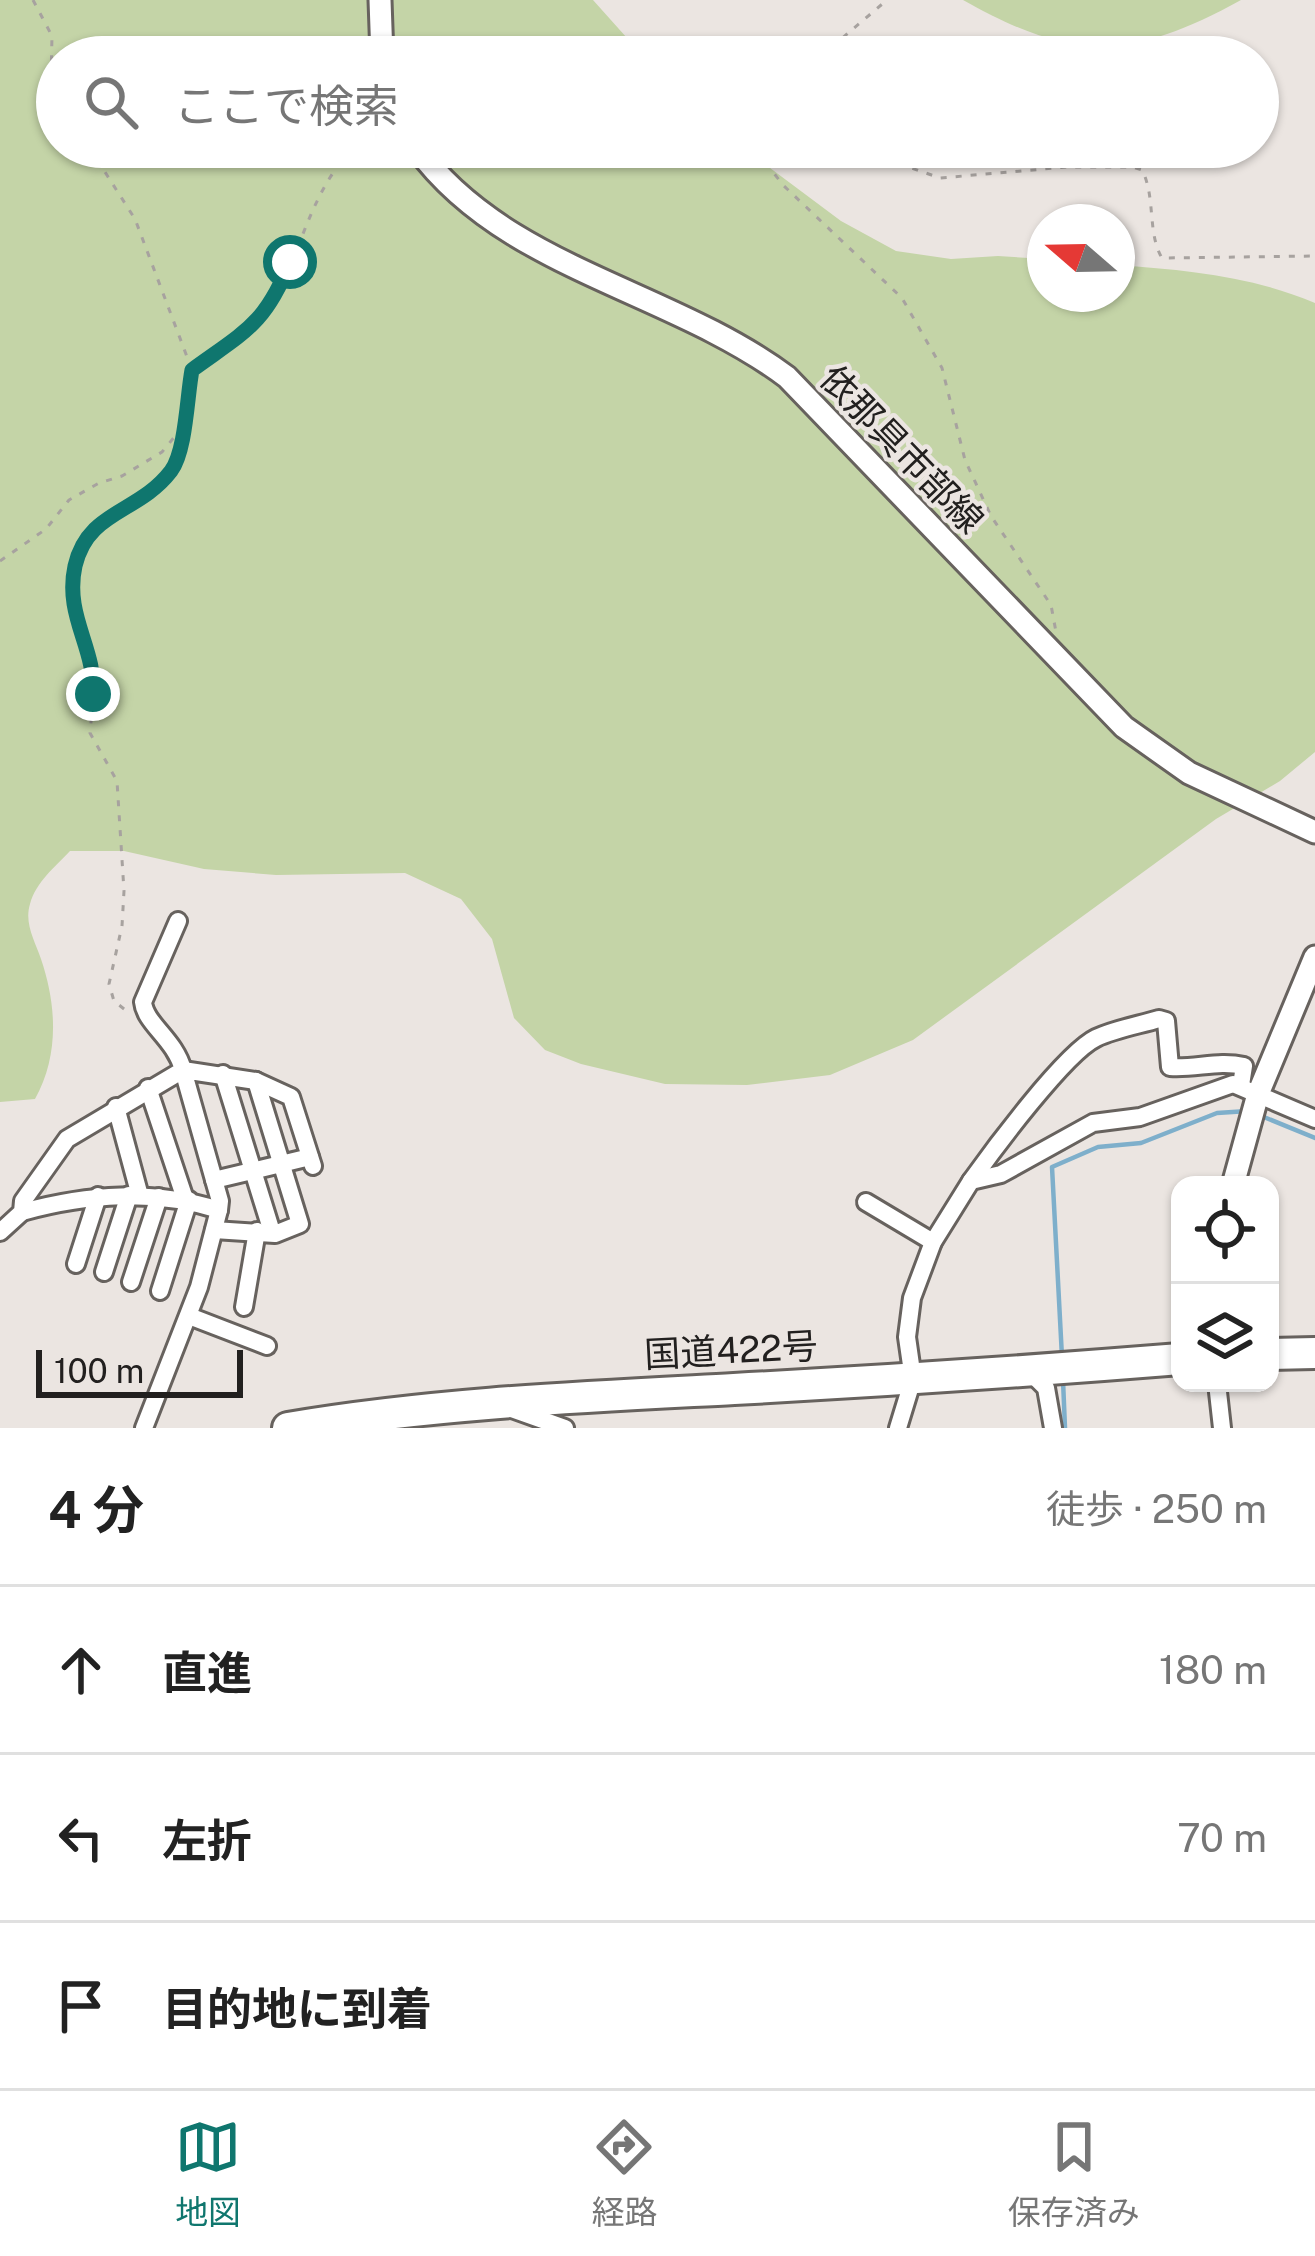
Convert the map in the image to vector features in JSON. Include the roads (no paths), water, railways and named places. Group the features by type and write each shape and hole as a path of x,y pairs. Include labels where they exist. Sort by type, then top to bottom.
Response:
{"highway":[{"path":"1279,1354 1315,1353"},
{"name":"国道422号","path":"288,1428 412,1408 1171,1360"}],"main road":[{"path":"380,0 381,36"},
{"name":"依那具市部線","path":"431,168 490,222 730,338 787,377 1124,727 1157,753 1220,790 1315,832"},
{"path":"1236,1176 1250,1120 1250,1089 1315,957"}],"street":[{"path":"144,1428 189,1316 219,1210 178,1051 144,1012 142,1002 178,921"},
{"path":"898,1428 913,1379 908,1358 909,1316 933,1242 971,1181 1084,1046 1103,1035 1160,1019 1170,1027 1170,1067 1188,1069 1223,1062 1244,1066 1250,1089"},
{"path":"22,1212 23,1201 67,1139 183,1070 256,1081 291,1097 312,1161 214,1180"},
{"path":"224,1074 254,1173 264,1231 244,1307"},
{"path":"214,1230 264,1231 300,1224 256,1081"},
{"path":"971,1181 1001,1174 1093,1124 1139,1118 1224,1086 1250,1089 1315,1119"},
{"path":"148,1088 187,1200 160,1291"},
{"path":"116,1107 143,1196 131,1282"},
{"path":"0,1232 22,1212 98,1196 187,1200 219,1210"},
{"path":"76,1264 98,1196"},
{"path":"104,1272 143,1196"},
{"path":"866,1202 933,1242"},
{"path":"189,1316 268,1346"},
{"path":"1050,1369 1046,1388 1053,1428"},
{"path":"1218,1392 1222,1428"},
{"path":"493,1402 565,1428"}],"waterway":[{"path":"1062,1357 1052,1167 1098,1147 1141,1143 1217,1113 1248,1111"},
{"path":"1259,1115 1315,1138"},
{"path":"1063,1380 1065,1428"}]}
